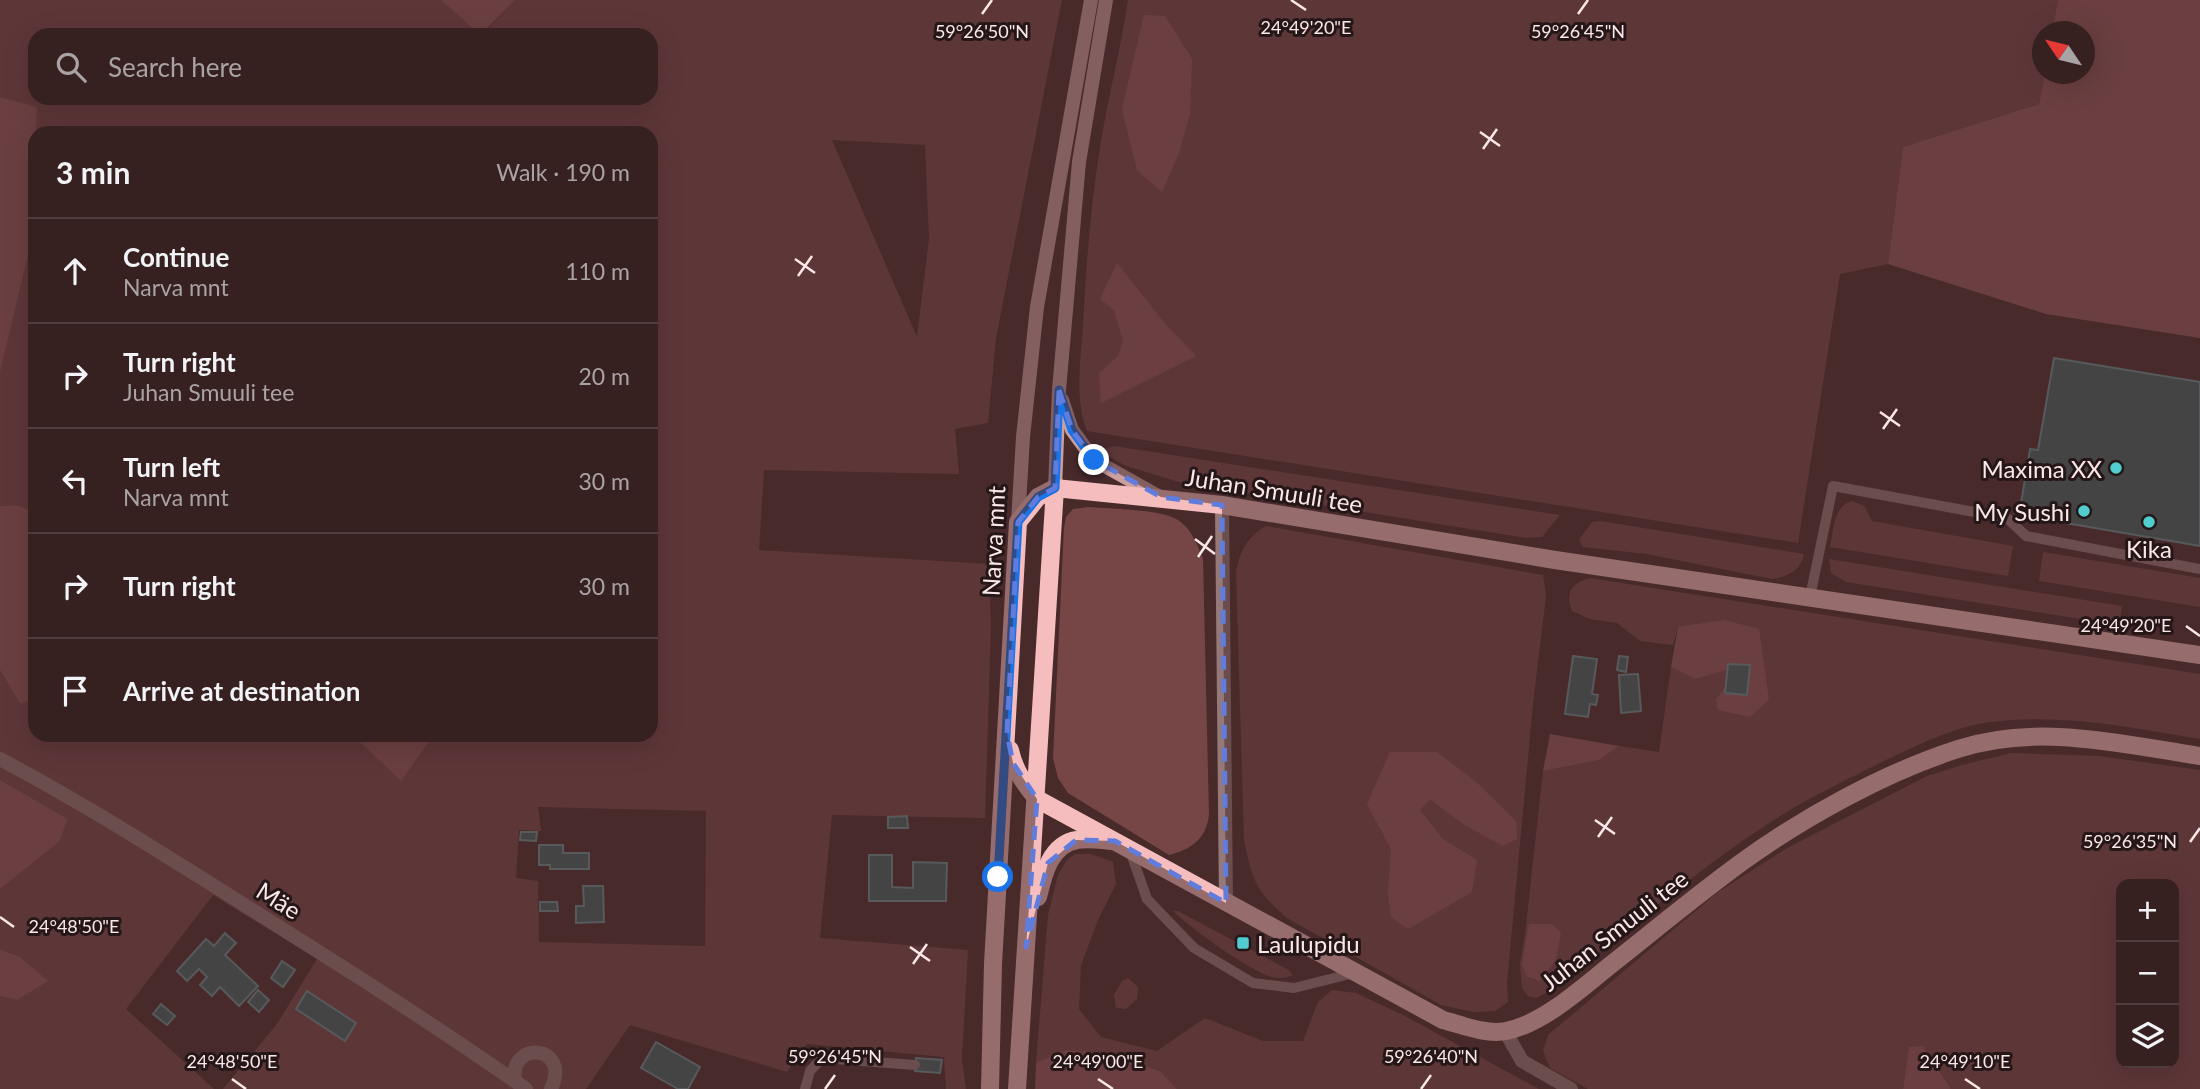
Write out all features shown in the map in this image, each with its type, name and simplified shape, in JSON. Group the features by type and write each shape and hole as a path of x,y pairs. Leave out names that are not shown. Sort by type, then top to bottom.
{"main road":[{"name":"Narva mnt","path":"990,1089 993,964 1023,437 1037,307 1091,0"},
{"path":"1017,1089 1037,799 1059,390 1079,162 1106,0"},
{"path":"1059,390 1072,430 1094,460 1161,497"},
{"path":"1018,522 1038,497 1055,488"},
{"name":"Juhan Smuuli tee","path":"1055,488 1222,505 1545,558 2200,655"},
{"path":"1007,733 1013,763 1021,780 1037,799"},
{"name":"Juhan Smuuli tee","path":"1037,799 1443,1020 1478,1030 1505,1031 1556,1009 1745,860 1819,813 1897,771 1961,748 2027,735 2096,740 2200,756"},
{"path":"1026,947 1043,878 1048,863 1058,851 1076,840 1122,845"}],"street":[{"path":"1222,505 1226,904"},
{"name":"Mäe","path":"0,759 68,795 136,837 308,945 521,1085"},
{"path":"1505,1031 1522,1061 1571,1089"},
{"path":"521,1085 514,1069 519,1059 538,1052 552,1059 556,1068 556,1080 551,1089"}],"lane":[{"path":"1810,597 1833,486 2007,518 2026,536 2200,569"},
{"path":"1122,845 1147,899 1194,948 1253,983 1294,988 1354,973"},
{"path":"805,1089 810,1071 822,1058 915,1065"}],"highlighted area":[{"path":"1059,390 1072,430 1094,460 1161,497 1222,505 1226,903 1115,841 1076,840 1048,863 1026,947 1037,799 1013,763 1007,733 1018,522 1038,497 1055,488"}],"shaded area":[{"path":"0,0 441,0 472,28 28,28 28,105 0,97"},
{"path":"441,0 515,0 487,28 472,28"},
{"path":"515,0 1062,0 996,338 988,423 955,429 959,474 764,470 759,550 989,564 991,625 985,818 832,815 820,938 968,950 962,1059 966,1089 946,1089 944,1057 807,1044 787,1072 630,1025 586,1089 223,1089 277,1024 317,959 213,895 126,1009 214,1089 0,1089 0,996 17,1000 20,957 0,949 0,889 59,842 68,819 0,780 0,670 20,704 28,701 28,742 359,742 401,781 429,742 658,742 658,126 35,126 36,107 29,105 658,105 658,28 488,28","holes":["832,140 925,145 929,239 917,337","538,807 706,811 705,946 539,942 538,881 516,878 519,830 541,831"]},
{"path":"1128,0 2058,0 2054,21 2032,21 2032,84 2043,84 2039,104 1903,147 1888,264 1840,274 1798,543 1087,431 1079,379 1089,233 1101,141"},
{"path":"2058,0 2200,0 2200,338 2046,314 1888,264 1903,147 2039,104 2043,84 2095,84 2095,21 2054,21"},
{"path":"1144,15 1165,16 1192,59 1190,114 1179,153 1162,192 1137,170 1122,109"},
{"path":"0,97 37,107 36,126 28,126 28,255 0,373"},
{"path":"28,255 28,509 17,505 0,506 0,373"},
{"path":"1117,263 1167,326 1196,356 1101,403 1099,373 1118,356 1123,341 1114,310 1100,299"},
{"path":"1114,446 1560,515 1542,537 1526,538 1179,482 1126,466 1104,454 1104,449"},
{"path":"1852,501 1864,506 1872,521 2013,546 2008,576 1830,547 1838,513"},
{"path":"17,505 28,509 28,701 20,704 0,670 0,506"},
{"path":"1089,507 1146,511 1176,519 1190,531 1203,559 1209,815 1205,831 1196,842 1185,850 1169,855 1068,793 1058,778 1053,758 1064,528 1066,517 1073,509"},
{"path":"1600,521 1804,554 1800,565 1793,572 1772,579 1647,554 1583,547 1579,540 1592,522"},
{"path":"1266,526 1543,575 1546,596 1533,704 1507,983 1508,1002 1495,1011 1474,1012 1441,1005 1287,918 1268,900 1257,884 1244,841 1236,572 1245,545"},
{"path":"2043,552 2200,578 2200,607 2039,581"},
{"path":"1829,559 2122,606 2119,625 1846,582 1831,573"},
{"path":"1590,578 2200,674 2200,739 2095,723 2042,719 1989,722 1945,734 1852,777 1782,815 1692,878 1550,991 1536,998 1528,996 1522,988 1520,964 1543,771 1599,760 1619,746 1659,752 1671,667 1695,679 1727,670 1726,686 1716,699 1769,699 1760,651 1678,627 1673,645 1640,641 1617,623 1590,619 1572,611 1569,599 1571,590 1578,583"},
{"path":"1724,620 1759,629 1769,699 1750,717 1718,710 1716,699 1726,686 1726,693 1747,695 1749,665 1728,664 1727,670 1695,679 1671,667 1678,627"},
{"path":"1550,734 1619,746 1599,760 1543,771"},
{"path":"359,742 429,742 401,781"},
{"path":"1390,752 1437,752 1475,781 1516,821 1517,839 1503,846 1463,824 1430,799 1420,810 1443,839 1477,860 1472,892 1408,929 1391,917 1388,892 1391,849 1367,804"},
{"path":"2011,753 2099,756 2200,770 2200,1089 1951,1089 1923,1046 1909,1048 1903,1089 1588,1089 1550,1068 1543,1051 1548,1035 1718,892 1787,848 1927,776"},
{"path":"0,780 68,819 59,842 0,889"},
{"path":"1075,854 1091,854 1113,862 1116,884 1098,920 1081,965 1079,1009 1101,1037 1157,1051 1205,1018 1263,1041 1303,1041 1318,1002 1332,990 1356,993 1405,1016 1539,1089 1177,1089 1161,1072 1036,1063 1048,915 1058,875 1067,860"},
{"path":"1173,911 1178,911 1289,970 1293,975 1275,978 1249,967 1206,938"},
{"path":"1529,924 1551,924 1561,932 1556,959 1540,981 1527,976 1522,965"},
{"path":"0,949 20,957 48,981 17,1000 0,996"},
{"path":"1128,978 1138,987 1137,999 1126,1009 1116,1008 1114,995 1122,981"},
{"path":"1923,1046 1951,1089 1903,1089 1909,1047"},
{"path":"1066,1050 1118,1055 1161,1072 1177,1089 1035,1089 1036,1063"}],"building":[{"path":"2054,358 2200,382 2200,546 2019,515 2030,449 2038,450"},
{"path":"1573,656 1597,659 1592,694 1598,695 1596,705 1590,704 1588,717 1565,714"},
{"path":"1619,656 1628,657 1626,672 1617,670"},
{"path":"1728,664 1750,665 1747,695 1725,693"},
{"path":"1638,674 1641,711 1621,713 1619,675"},
{"path":"907,816 908,828 888,828 888,817"},
{"path":"521,832 537,832 536,841 520,840"},
{"path":"539,845 563,845 563,853 589,853 589,869 550,869 550,865 539,865"},
{"path":"869,855 892,855 892,887 913,888 913,862 947,863 946,901 869,901"},
{"path":"583,886 603,886 604,922 576,923 576,906 584,906"},
{"path":"540,902 557,902 558,911 540,911"},
{"path":"225,933 236,943 225,955 258,986 239,1006 220,987 212,996 200,985 207,977 199,969 187,981 177,971 206,939 214,946"},
{"path":"282,961 295,970 283,987 271,978"},
{"path":"258,990 269,1000 259,1012 248,1002"},
{"path":"307,991 356,1023 345,1041 296,1009"},
{"path":"161,1004 175,1016 167,1025 153,1014"},
{"path":"656,1042 700,1067 688,1089 678,1089 641,1068"},
{"path":"916,1058 942,1060 940,1073 915,1071"}],"place":[{"name":"Maxima XX","path":"2116,468"},
{"name":"My Sushi","path":"2084,511"},
{"name":"Kika","path":"2149,522"},
{"name":"Laulupidu","path":"1243,943"}],"route":[{"path":"998,877 1018,522 1038,497 1055,488 1059,390 1072,430 1094,460"}]}
